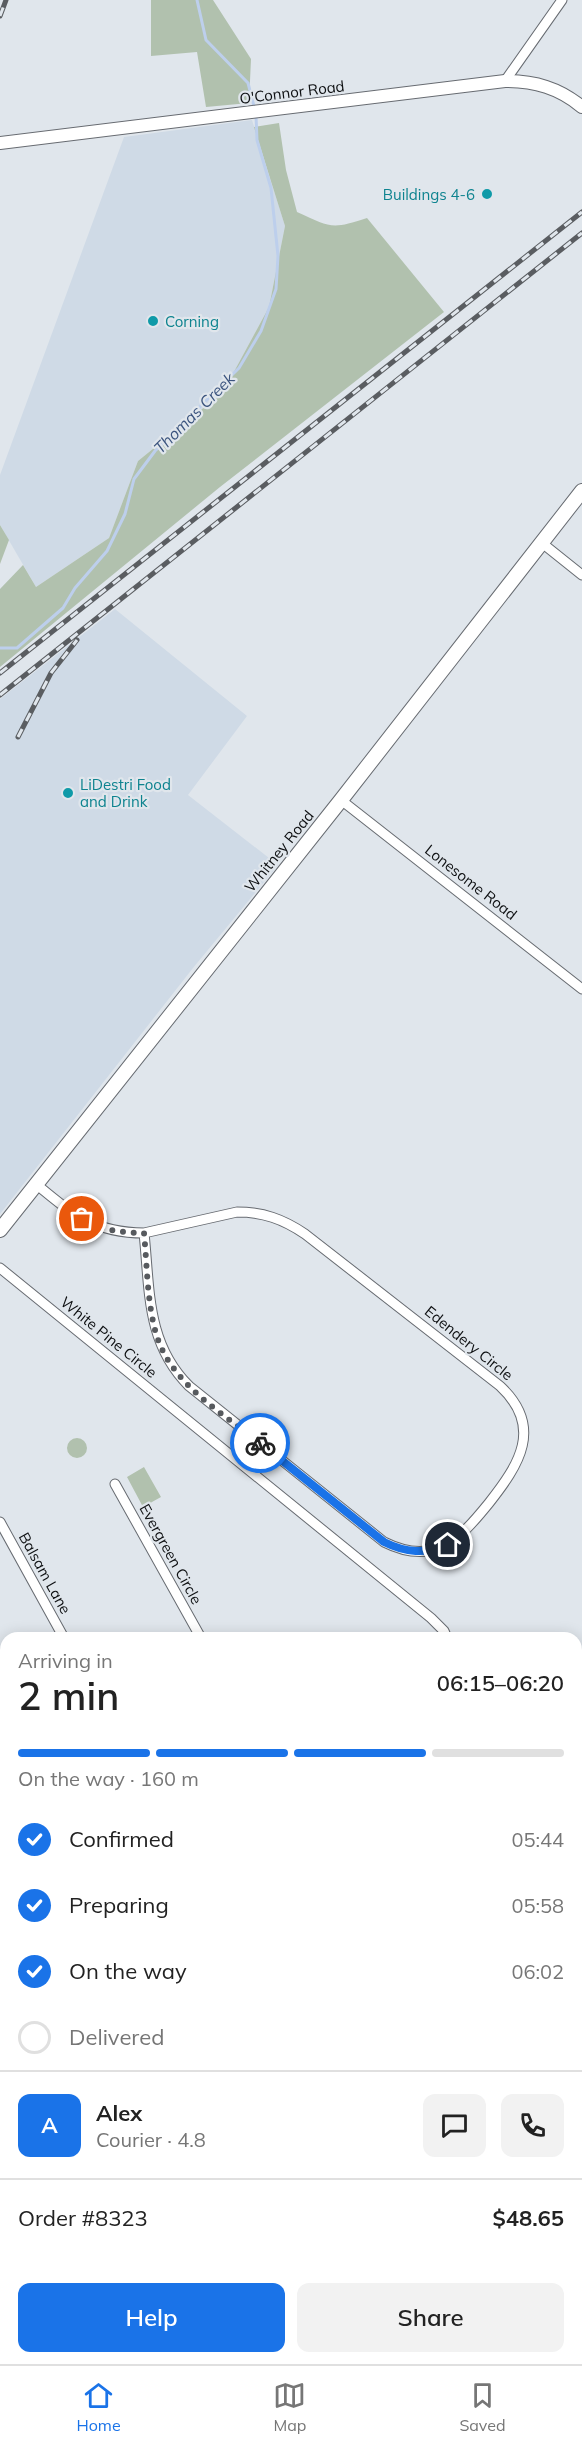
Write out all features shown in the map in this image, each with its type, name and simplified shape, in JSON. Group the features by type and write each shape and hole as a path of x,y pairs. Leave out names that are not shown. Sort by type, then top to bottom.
{"main road":[{"name":"Whitney Road","path":"0,1230 341,800 582,491"}],"street":[{"path":"505,81 559,4"},
{"name":"O'Connor Road","path":"0,142 505,81 537,83 560,92 582,107"},
{"path":"542,543 582,575"},
{"name":"Lonesome Road","path":"341,800 582,989"},
{"name":"Edendery Circle","path":"36,1184 92,1225 116,1232 144,1233 237,1212 261,1214 283,1221 305,1233 500,1386 518,1408 523,1431 522,1448 515,1468 467,1530 448,1545 428,1551 406,1551 384,1542 189,1386 167,1358 155,1332 144,1233"},
{"name":"White Pine Circle","path":"0,1268 431,1618 444,1632"},
{"name":"Evergreen Circle","path":"115,1484 198,1632"},
{"name":"Balsam Lane","path":"0,1522 61,1632"}],"shaded area":[{"path":"252,120 285,226 269,307 223,392 138,461 109,538 36,587 0,525 0,475 124,137"},
{"path":"115,609 247,716 188,795 278,865 193,968 0,1214 0,699"}],"green space":[{"path":"151,0 213,0 251,59 249,103 206,107 197,52 151,56"},
{"path":"279,123 286,170 297,212 331,225 346,224 367,218 444,312 220,487 0,667 0,589 23,565 36,587 109,538 138,461 223,392 269,307 285,226 254,127"},
{"path":"0,525 9,540 0,564"},
{"path":"77,1438 84,1441 87,1448 84,1455 77,1458 70,1455 67,1448 70,1441"},
{"path":"144,1467 161,1497 143,1507 127,1477"}],"waterway":[{"name":"Thomas Creek","path":"197,0 206,40 248,83 255,110"},
{"name":"Thomas Creek","path":"0,648 17,648 63,608 75,588 107,551 125,514 134,479 155,451 239,368 261,331 276,289 278,256 271,188 257,140 256,116"}],"railway":[{"path":"0,16 6,0"},
{"path":"0,673 582,212"},
{"path":"0,695 582,233"},
{"path":"18,737 51,673 77,640"}],"way so far":[{"path":"82,1219 92,1225 116,1232 144,1233 152,1316 155,1332 167,1358 189,1386 260,1443"}],"place":[{"name":"Buildings 4-6","path":"487,194"},
{"name":"Corning","path":"153,321"},
{"name":"LiDestri Food and Drink","path":"68,793"}],"route":[{"path":"260,1443 384,1542 406,1551 416,1552 448,1545"}]}
